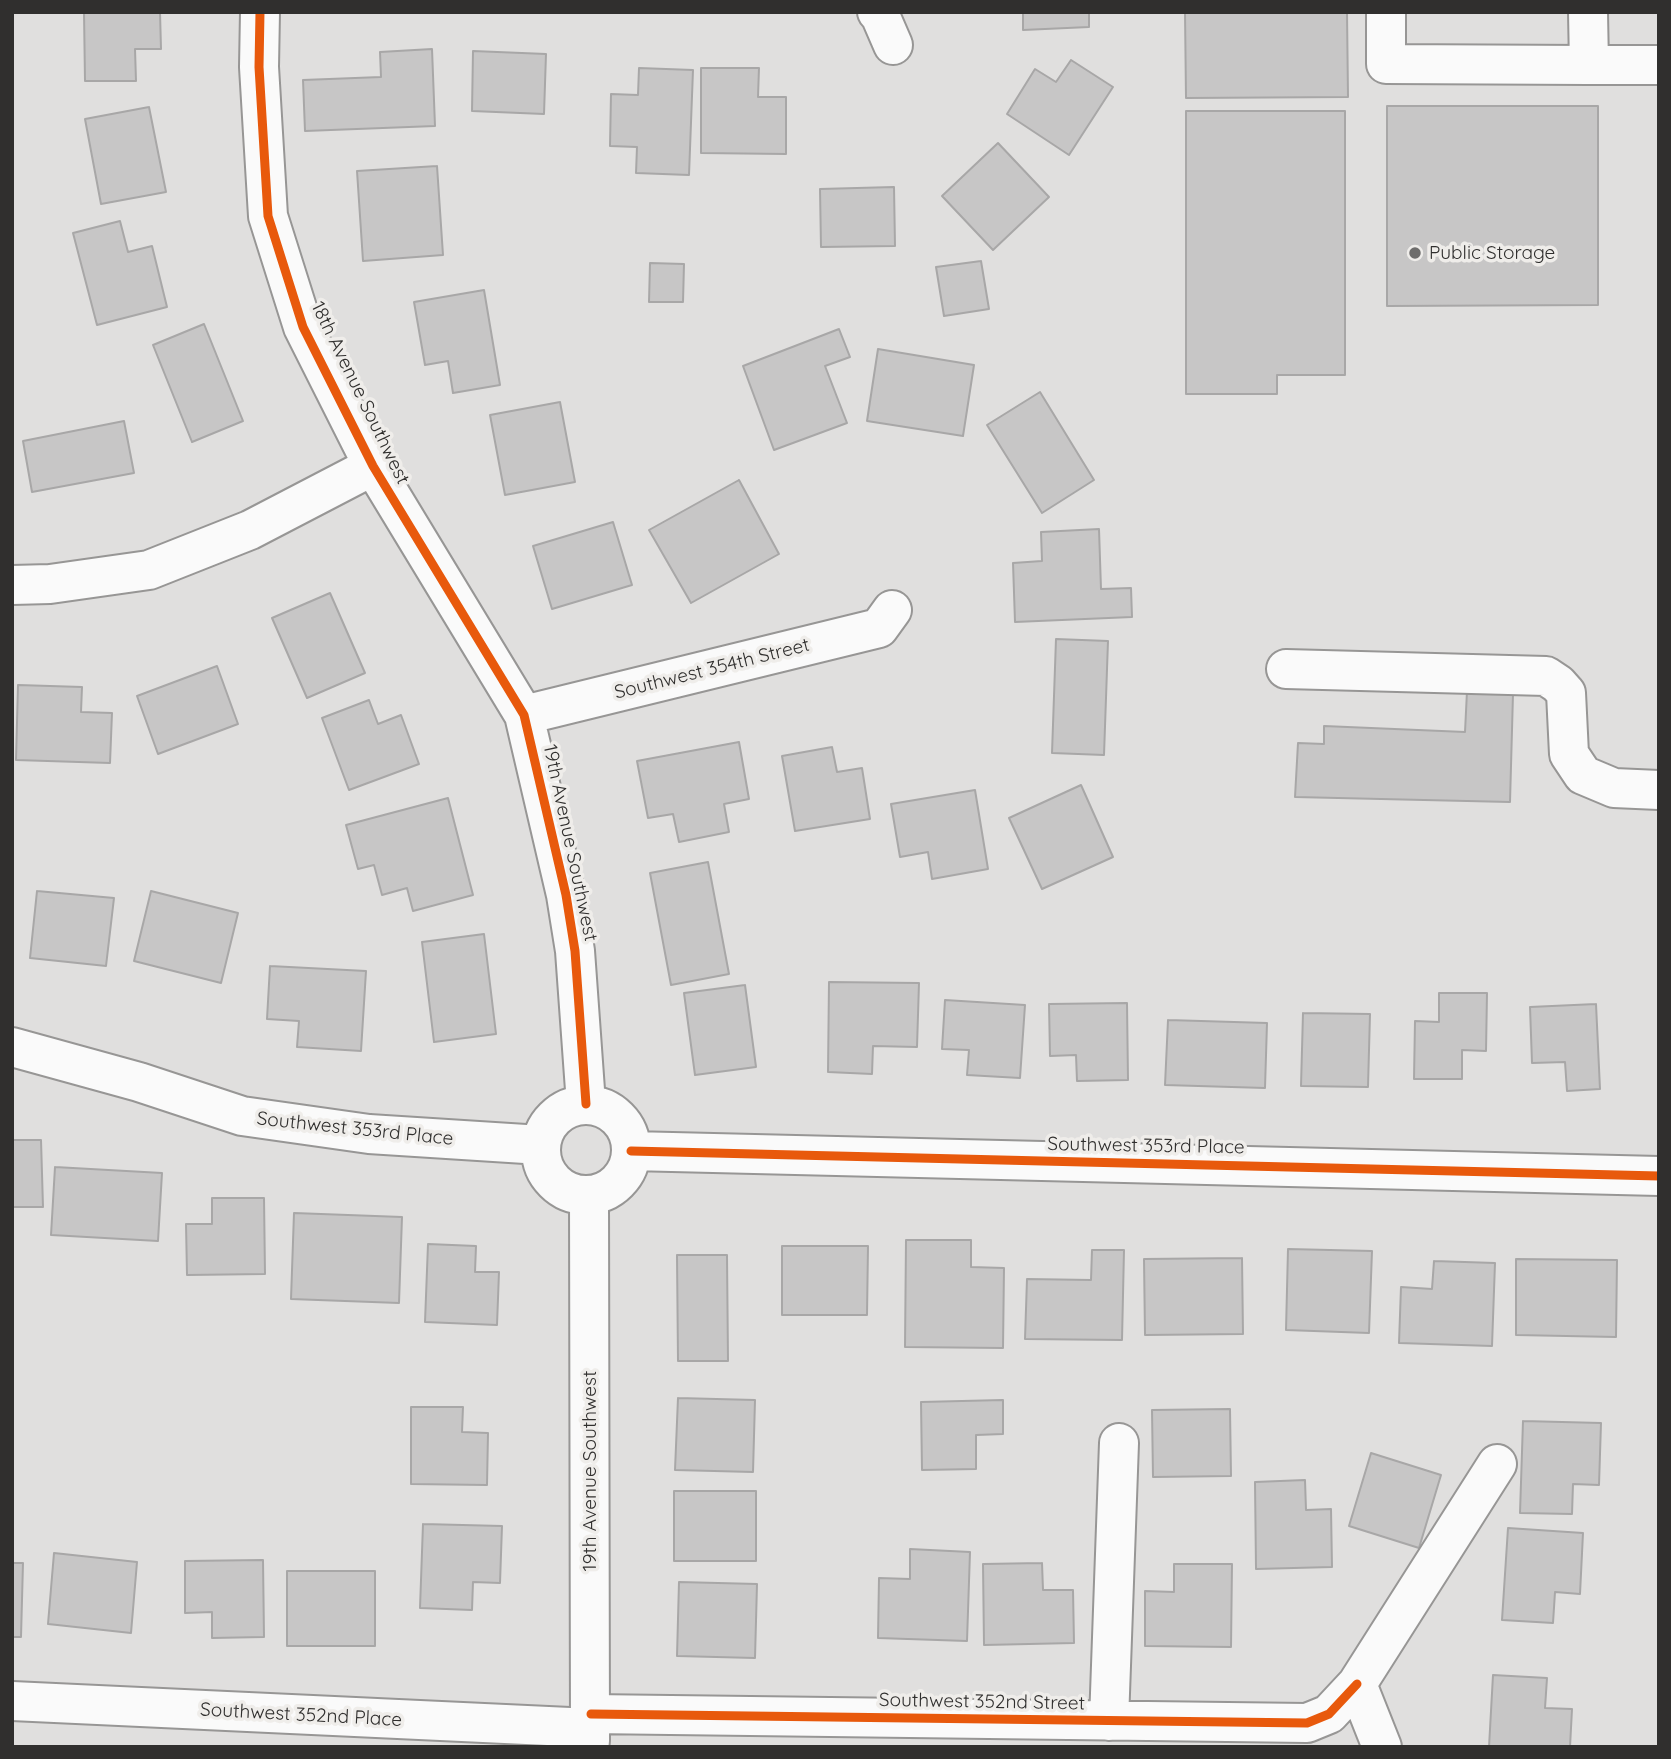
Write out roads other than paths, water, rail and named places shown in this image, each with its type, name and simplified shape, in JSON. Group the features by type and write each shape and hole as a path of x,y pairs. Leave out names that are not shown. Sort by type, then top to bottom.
{"street":[{"name":"18th Avenue Southwest","path":"260,12 259,67 268,216 303,327 373,466 524,715"},
{"path":"1385,12 1386,64 1659,65"},
{"path":"1588,12 1589,65"},
{"path":"12,585 50,584 149,570 250,530 373,466"},
{"name":"Southwest 354th Street","path":"524,715 879,628 891,610"},
{"path":"1286,669 1546,676 1566,693 1569,754 1583,775 1614,789 1659,790"},
{"name":"19th Avenue Southwest","path":"524,715 566,895 575,951 586,1104"},
{"name":"Southwest 353rd Place","path":"12,1047 139,1082 242,1116 369,1134 541,1146"},
{"path":"586,1104 610,1112 623,1124 630,1138 631,1151 628,1169 620,1182 607,1190 589,1195 570,1192 555,1181 546,1170 541,1146 545,1131 554,1118 570,1107 586,1104"},
{"name":"Southwest 353rd Place","path":"631,1151 1659,1176"},
{"name":"19th Avenue Southwest","path":"589,1195 591,1730"},
{"path":"1109,1721 1119,1443"},
{"name":"Southwest 352nd Street","path":"591,1730 1109,1721 1307,1723 1329,1714 1357,1684 1497,1464"},
{"path":"1357,1684 1382,1747"},
{"name":"Southwest 352nd Place","path":"12,1701 591,1730"}],"place":[{"name":"Public Storage","path":"1415,253"}]}
